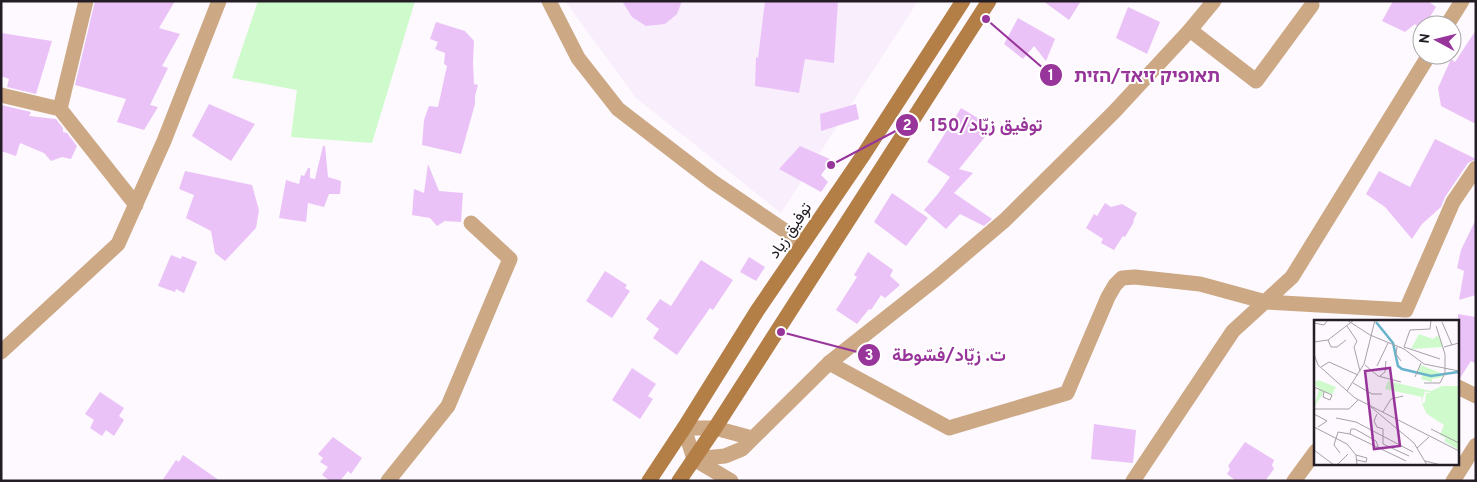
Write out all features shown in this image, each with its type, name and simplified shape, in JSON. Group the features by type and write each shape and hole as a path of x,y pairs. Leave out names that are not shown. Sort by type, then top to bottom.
{"main road":[{"name":"توفيق زياد","path":"649,481 757,311 868,147 962,1"},
{"path":"679,481 716,428 989,1"}],"street":[{"path":"60,109 86,1"},
{"path":"1,352 118,244 164,142 219,1"},
{"path":"549,1 578,58 618,109 713,182 803,244"},
{"path":"694,459 725,456 742,448 829,364 938,277 1005,220 1114,112 1190,30 1214,1"},
{"path":"1453,15 1462,1"},
{"path":"1190,30 1256,81 1312,5"},
{"path":"1133,481 1233,330 1292,277 1423,65"},
{"path":"1,95 60,109 136,205"},
{"path":"829,364 950,428 1066,393 1108,297 1122,278 1134,277 1200,284 1266,302 1406,310 1454,202 1476,168"},
{"path":"388,481 448,406 510,259 470,223"},
{"path":"1460,388 1476,396"},
{"path":"731,481 694,459 684,428 716,428 752,438"},
{"path":"1453,481 1476,445"},
{"path":"1294,481 1314,454"}],"shaded area":[{"path":"565,1 918,1 781,213 636,98"}],"green space":[{"path":"258,1 415,1 372,143 291,137 297,90 232,78"}],"building":[{"path":"95,1 175,1 159,28 180,34 162,66 168,68 150,105 158,107 144,130 117,122 126,99 75,85"},
{"path":"622,1 682,1 677,14 665,24 646,26 632,17"},
{"path":"765,1 838,1 834,63 805,59 799,93 755,86 756,57 758,58"},
{"path":"1043,1 1081,1 1069,20"},
{"path":"1393,1 1428,1 1436,7 1431,15 1412,15 1412,26 1405,32 1382,21"},
{"path":"1128,7 1160,22 1147,54 1116,38"},
{"path":"1018,18 1055,39 1046,61 1034,46 1023,59 1004,44"},
{"path":"436,22 465,31 474,41 474,84 478,85 475,104 461,154 422,145 424,120 429,106 438,107 447,66 444,64 445,53 435,49 438,42 430,39"},
{"path":"1476,30 1476,124 1441,106 1438,88 1448,65 1462,65 1462,51"},
{"path":"1,33 52,41 36,94 7,87 9,79 1,76"},
{"path":"209,104 255,124 231,161 192,136"},
{"path":"856,104 859,119 821,131 820,114"},
{"path":"1,105 31,112 29,116 56,119 63,128 63,132 67,133 77,146 71,159 62,157 51,161 44,153 20,143 16,156 1,151"},
{"path":"961,108 993,127 959,169 973,173 954,193 992,219 984,226 960,214 946,229 924,210 950,177 927,162"},
{"path":"1435,139 1476,159 1468,163 1445,197 1441,207 1422,224 1412,239 1385,207 1366,194 1379,171 1410,187"},
{"path":"323,146 325,146 328,177 341,181 340,194 329,194 324,207 308,203 306,222 279,218 286,180 299,184 301,175 304,176 308,168 310,168 310,178 315,179"},
{"path":"800,146 832,160 821,175 828,182 821,192 779,169"},
{"path":"428,164 439,191 463,193 461,222 445,221 437,226 430,218 412,215 414,189 424,193"},
{"path":"185,171 252,185 259,210 256,228 225,261 215,253 211,231 186,218 194,195 179,189"},
{"path":"892,193 928,218 906,246 874,222"},
{"path":"1105,203 1111,207 1122,204 1137,213 1125,237 1123,236 1114,250 1101,243 1103,239 1086,228 1094,214 1097,216"},
{"path":"1476,219 1476,295 1459,300 1464,271 1457,268 1461,250"},
{"path":"868,252 893,270 890,276 900,285 885,298 881,295 871,310 869,309 857,324 836,310 857,277 854,275"},
{"path":"171,255 181,259 182,256 197,262 184,293 176,289 175,292 158,286"},
{"path":"749,257 765,267 756,281 740,272"},
{"path":"701,260 733,280 713,310 710,308 677,355 653,338 659,329 646,319 660,299 671,306"},
{"path":"605,271 627,285 625,288 630,291 612,318 586,301"},
{"path":"1458,314 1476,317 1476,364 1471,361 1460,378 1460,320 1458,320"},
{"path":"632,368 656,384 648,396 653,399 640,419 612,400"},
{"path":"100,392 124,408 119,416 124,420 114,436 106,430 102,436 90,428 94,420 85,414"},
{"path":"1094,424 1136,430 1133,463 1091,459"},
{"path":"333,437 362,458 351,474 348,471 340,481 330,481 322,475 328,467 320,462 323,458 318,454"},
{"path":"1245,442 1274,460 1272,465 1274,469 1265,481 1236,481 1227,474 1230,469 1228,466"},
{"path":"183,455 220,481 162,481 176,460 179,462"}],"place":[{"name":"תאופיק זיאד/הזית","path":"986,19"},
{"name":"توفيق زيّاد/150","path":"831,165"},
{"name":"ت. زيّاد/فسّوطة","path":"781,332"}]}
